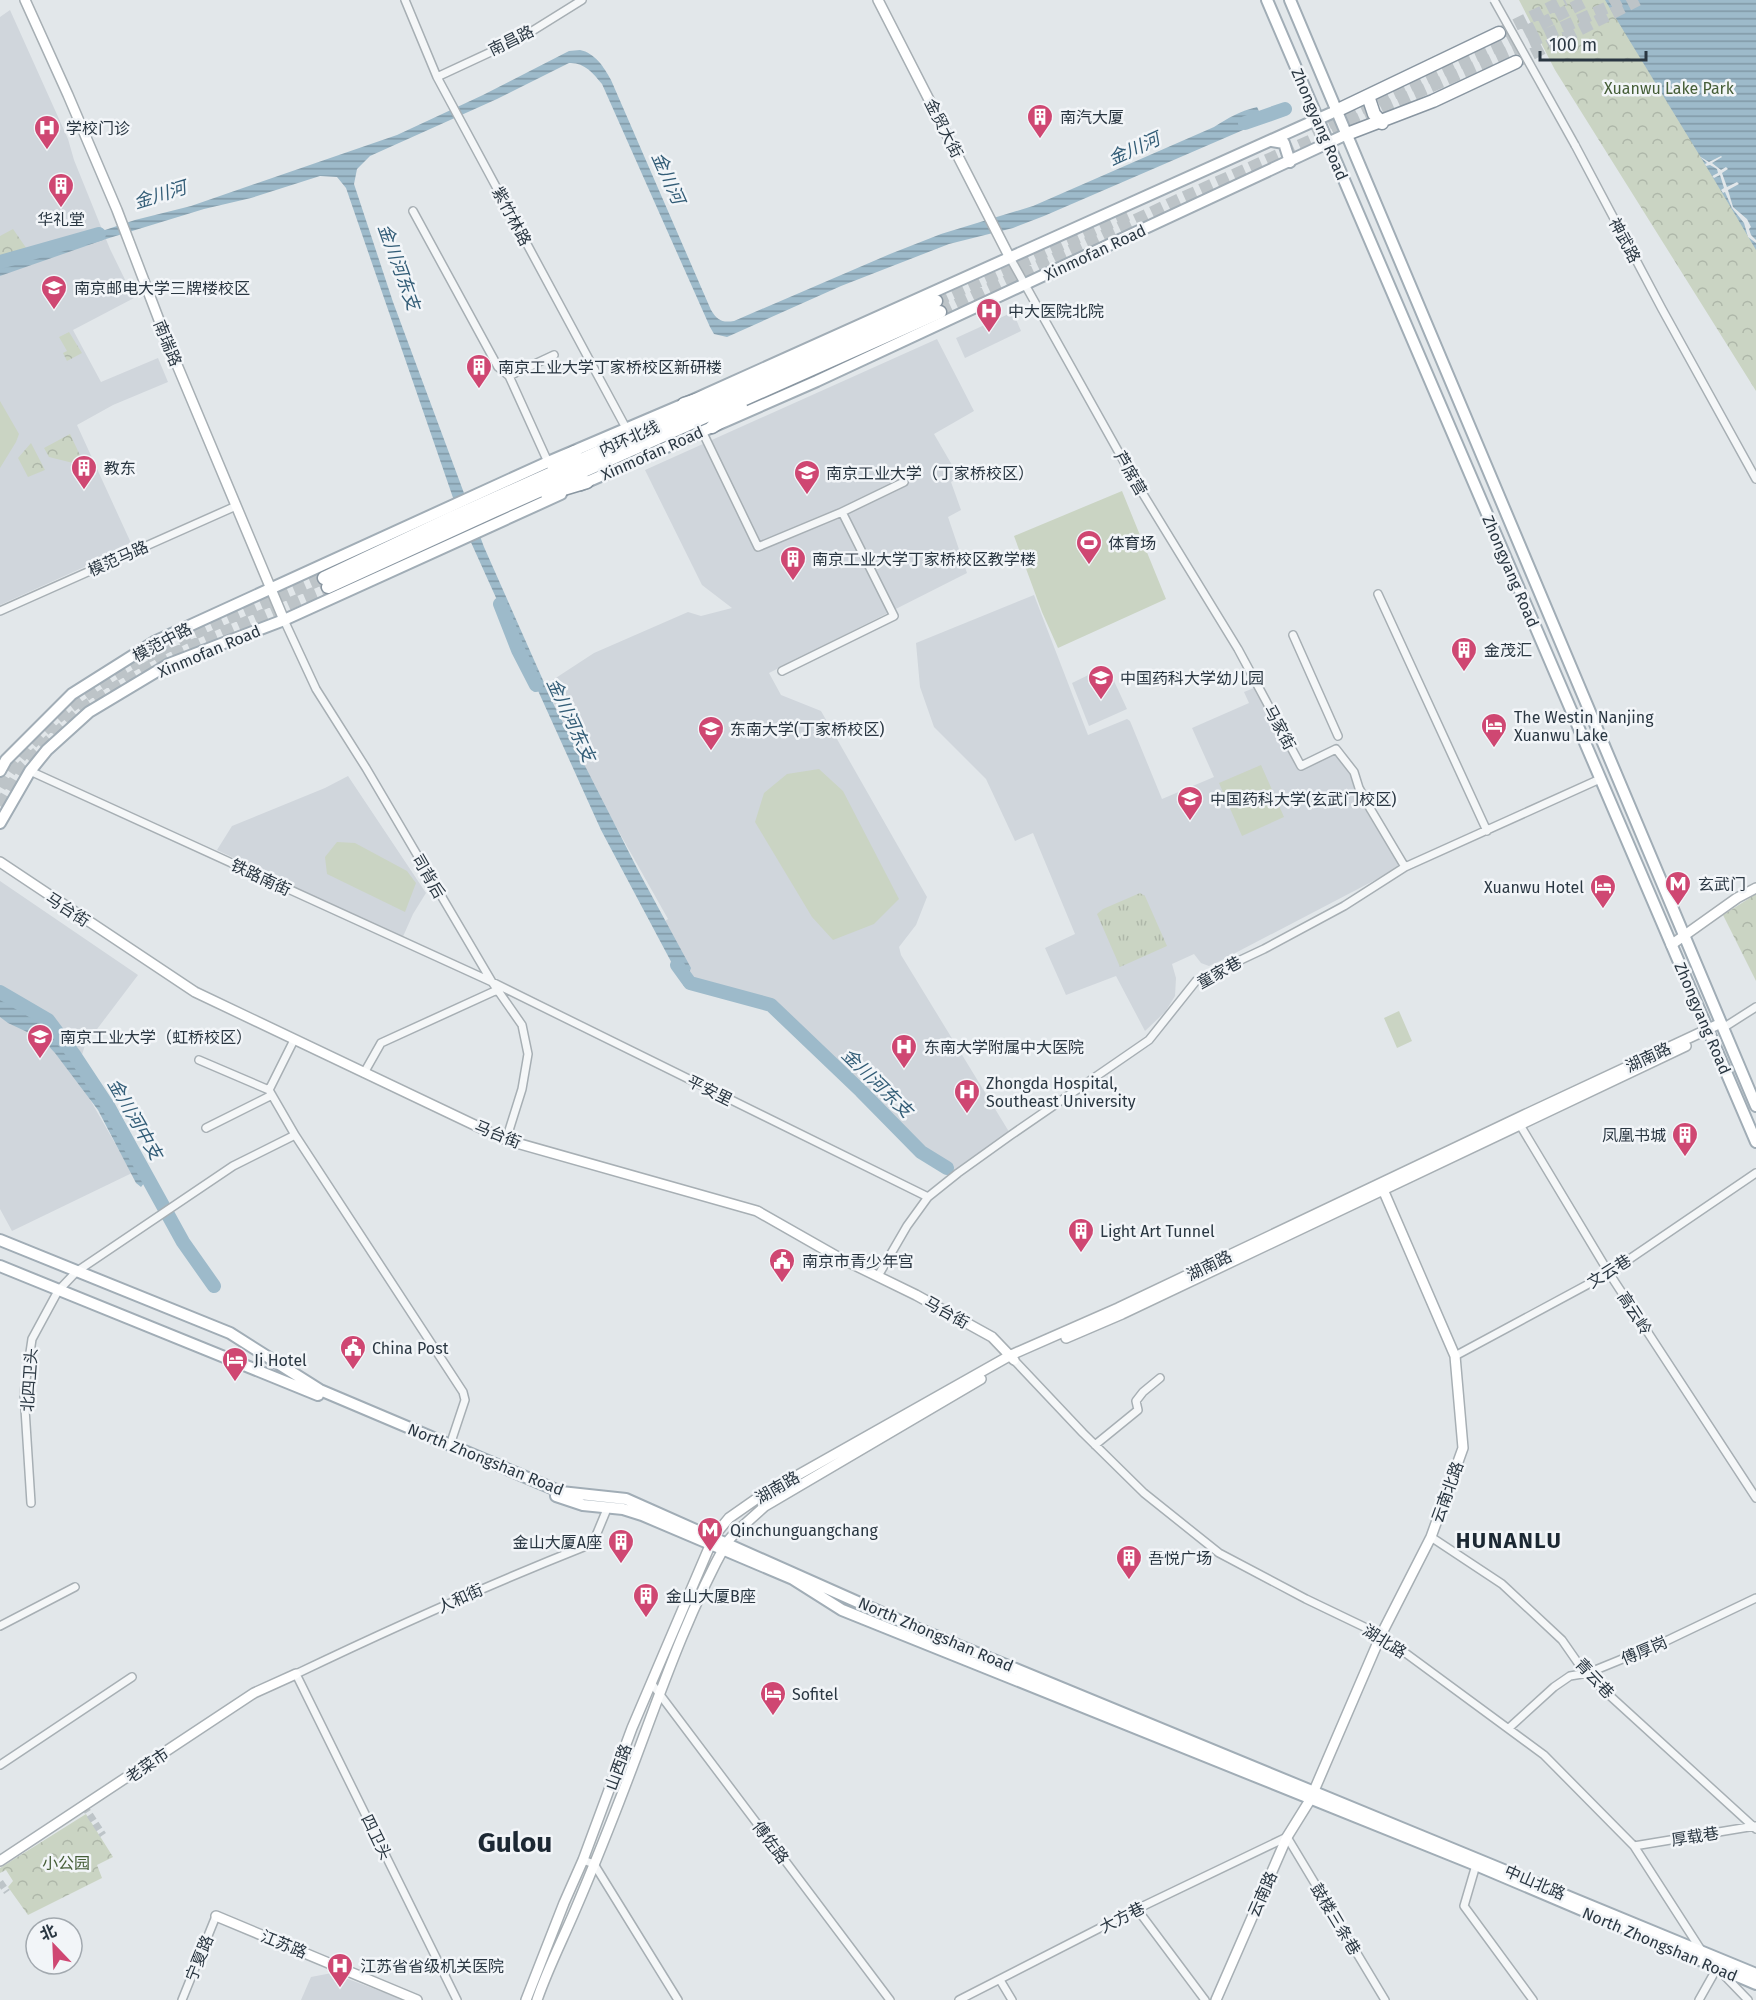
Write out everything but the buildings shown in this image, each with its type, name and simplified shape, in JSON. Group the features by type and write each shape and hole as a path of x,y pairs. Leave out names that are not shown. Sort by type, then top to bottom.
{"highway":[{"path":"1336,111 1499,33"},
{"path":"1347,135 1382,123 1516,62"},
{"path":"1368,96 1374,114 1382,123"},
{"name":"内环北线","path":"765,384 515,489 493,506 447,539 326,583 451,518 493,506 938,307"},
{"path":"684,404 765,384"},
{"path":"707,429 765,384"},
{"path":"515,489 575,452"},
{"path":"493,506 587,482"}],"main road":[{"name":"Zhongyang Road","path":"1267,0 1756,1142"},
{"name":"Zhongyang Road","path":"1290,0 1756,1106"},
{"name":"Xinmofan Road","path":"351,552 437,512 493,506 548,462 684,404 1336,111"},
{"name":"Xinmofan Road","path":"587,482 817,381 1347,135"},
{"path":"1272,141 1284,143 1290,162"},
{"name":"Xinmofan Road","path":"0,823 30,771 47,750 89,712 169,664 284,621 447,539"},
{"name":"模范中路","path":"0,771 6,760 72,694 156,641 351,552"},
{"name":"North Zhongshan Road","path":"0,1240 230,1334 320,1390 561,1492 626,1499 725,1546 916,1628 1430,1848 1476,1865 1756,1984"},
{"name":"North Zhongshan Road","path":"0,1266 319,1395 559,1497 583,1505 623,1509 712,1540"},
{"name":"中山北路","path":"1311,1796 1756,1974"}],"street":[{"name":"南瑞路","path":"24,0 117,210 167,341 284,621"},
{"name":"紫竹林路","path":"405,0 438,79 626,428"},
{"name":"南昌路","path":"438,79 521,38 582,0"},
{"name":"金贸大街","path":"878,0 1009,256"},
{"name":"神武路","path":"1494,0 1756,479"},
{"path":"413,211 498,367 509,376 548,462"},
{"name":"芦席营","path":"1009,256 1132,476 1243,658"},
{"path":"509,376 554,355"},
{"path":"707,429 758,547 842,512 904,482"},
{"name":"模范马路","path":"0,611 236,506"},
{"path":"782,671 894,616 842,512"},
{"path":"1378,594 1487,831"},
{"name":"司背后","path":"284,621 316,689 366,768 492,982 522,1025 528,1054 522,1089 506,1140"},
{"path":"1293,635 1338,736"},
{"name":"马家街","path":"1243,658 1301,766 1336,749 1354,772 1359,788 1405,867"},
{"name":"铁路南街","path":"30,771 492,982"},
{"name":"童家巷","path":"878,1276 907,1226 928,1197 1012,1134 1149,1040 1196,981 1264,949 1344,906 1405,867 1600,779"},
{"name":"马台街","path":"0,862 195,992 506,1140 757,1211 836,1256 916,1294 992,1337 1012,1358"},
{"path":"1671,945 1737,898 1756,888"},
{"name":"平安里","path":"492,982 928,1197"},
{"path":"364,1073 381,1043 497,990"},
{"path":"1722,1025 1756,1007"},
{"name":"湖南路","path":"1381,1186 1520,1125 1722,1025"},
{"name":"湖南路","path":"712,1540 729,1518 759,1497 1012,1358 1122,1314 1381,1186 1709,1032"},
{"path":"206,1128 270,1093 294,1040"},
{"path":"198,1060 270,1093 463,1392 465,1400 450,1445"},
{"name":"高云岭","path":"1520,1125 1609,1273 1756,1498"},
{"name":"北四卫头","path":"31,1503 24,1393 32,1339 58,1291 76,1272 233,1166 295,1135"},
{"name":"文云巷","path":"1455,1356 1609,1273 1756,1173"},
{"name":"云南北路","path":"1311,1796 1381,1635 1431,1537 1463,1448 1455,1356 1381,1186"},
{"name":"湖南路","path":"725,1546 735,1533 765,1506 1012,1358"},
{"name":"湖北路","path":"1012,1358 1144,1493 1219,1553 1381,1635 1544,1755 1634,1846 1701,1951 1748,2000"},
{"path":"1095,1445 1138,1410 1136,1401 1160,1378"},
{"name":"人和街","path":"296,1674 500,1580 586,1546 595,1538 607,1509"},
{"name":"青云巷","path":"1431,1537 1502,1584 1562,1640 1585,1673 1755,1827"},
{"name":"山西路","path":"526,2000 564,1903 584,1860 632,1728 712,1540"},
{"name":"山西路","path":"537,2000 550,1963 594,1864 659,1693 725,1546"},
{"path":"0,1626 75,1587"},
{"name":"傅厚岗","path":"1509,1728 1554,1687 1570,1676 1588,1673 1664,1642 1756,1598"},
{"name":"老菜市","path":"0,1861 254,1693 296,1674"},
{"name":"四卫头","path":"296,1674 457,2000"},
{"path":"0,1766 132,1677"},
{"name":"傅佐路","path":"652,1684 890,2000"},
{"name":"云南路","path":"1216,2000 1287,1837 1311,1796"},
{"name":"厚载巷","path":"1634,1846 1755,1827"},
{"name":"大方巷","path":"959,2000 1137,1908 1287,1837"},
{"name":"鼓楼三条巷","path":"1287,1837 1385,2000"},
{"path":"584,1860 594,1864 678,2000"},
{"path":"1476,1865 1464,1906 1533,2000"},
{"path":"1137,1908 1205,2000"},
{"name":"宁夏路","path":"182,2000 216,1916"},
{"name":"江苏路","path":"216,1916 417,2000"},
{"path":"1699,2000 1717,1968"},
{"path":"1000,1980 1012,2000"}],"shaded area":[{"name":"南京邮电大学三牌楼校区","path":"10,10 68,139 74,160 110,249 134,298 73,330 101,382 158,358 168,382 113,405 77,425 131,543 113,551 113,554 0,605 0,17"},
{"name":"中大医院北院","path":"1013,312 1021,331 965,358 956,338"},
{"path":"937,339 974,411 934,434 959,477 951,482 961,510 948,517 967,573 769,673 781,695 821,711 927,897 916,925 899,947 901,955 1011,1135 956,1174 921,1152 771,1005 690,983 680,971 657,926 668,919 597,793 545,685 594,653 688,612 701,616 732,608 702,585 645,470"},
{"name":"中国药科大学(玄武门校区)","path":"1034,595 1088,735 1127,719 1130,721 1162,799 1214,777 1192,728 1249,703 1244,692 1254,688 1286,749 1300,770 1334,754 1352,776 1354,787 1366,811 1400,867 1209,966 1201,963 1194,954 1172,964 1176,978 1175,996 1165,1012 1145,1031 1116,976 1066,995 1045,948 1075,934 1033,833 1015,841 986,779 934,727 920,687 916,643"},
{"name":"中国药科大学幼儿园","path":"1107,666 1127,709 1089,726 1072,683"},
{"path":"348,776 426,893 413,914 401,941 368,922 217,850 232,826 325,788"},
{"name":"南京工业大学（虹桥校区）","path":"0,881 138,975 85,1045 76,1075 132,1173 12,1231 0,1209"},
{"name":"江苏省省级机关医院","path":"332,1973 404,2000 301,2000 311,1977"}],"green space":[{"name":"Xuanwu Lake Park","path":"1519,0 1756,0 1756,391 1555,70"},
{"path":"13,229 29,252 0,261 0,236"},
{"path":"69,332 82,353 67,361 63,353 67,351 59,337"},
{"path":"0,401 19,434 0,468"},
{"path":"70,434 85,466 49,457 44,448"},
{"path":"31,443 45,470 28,477 18,458"},
{"name":"体育场","path":"1122,491 1166,599 1058,648 1014,536"},
{"path":"1261,765 1284,817 1242,836 1219,783"},
{"path":"819,769 843,791 899,899 874,924 833,940 812,917 755,822 764,793 787,774"},
{"path":"337,842 355,843 407,871 416,883 405,912 327,874 325,857"},
{"path":"1140,893 1145,896 1167,946 1120,967 1097,914 1103,909"},
{"path":"1756,894 1756,981 1723,915"},
{"path":"1399,1011 1412,1041 1397,1048 1384,1018"},
{"name":"小公园","path":"86,1814 113,1857 97,1865 102,1878 28,1915 8,1887 13,1881 6,1870 0,1873 0,1868"}],"water":[{"path":"1605,0 1756,0 1756,250 1700,156"},
{"path":"580,50 595,57 611,80 711,310 718,318 726,322 734,321 941,234 1033,206 1214,127 1245,111 1257,107 1264,121 1044,216 1013,228 949,244 841,286 727,337 714,334 710,327 602,84 584,66 569,63 497,99 370,156 357,169 354,184 393,302 484,547 554,705 640,874 691,968 684,986 601,830 460,518 346,188 337,177 320,176 251,198 204,209 106,239 0,276 0,265 135,220 191,206 397,135 569,51"},
{"path":"0,992 45,1027 78,1067 136,1161 145,1182 141,1187 136,1183 98,1110 55,1053 42,1039 0,1017"}],"pier":[{"path":"1699,156 1709,162 1722,157 1712,163 1721,170 1726,167 1728,169 1722,173 1727,187 1737,182 1739,184 1728,190 1733,207 1747,219 1751,227 1749,229 1751,235 1756,243 1748,237 1744,223 1732,208 1725,192 1721,190 1724,188 1720,175 1714,178 1712,176 1718,173 1717,169 1710,165 1706,166 1707,163"}],"waterway":[{"name":"金川河","path":"1245,123 1285,109"},
{"name":"金川河","path":"0,262 99,234"},
{"name":"金川河东支","path":"500,604 518,650 536,685"},
{"name":"金川河东支","path":"677,965 690,983 771,1005 921,1152 947,1168"},
{"name":"金川河中支","path":"0,992 48,1020 75,1056 108,1106 183,1242 214,1286"}],"tunnel":[{"path":"1499,33 1565,0"},
{"path":"1312,131 1498,46 1588,0"},
{"path":"940,312 1180,199 1620,0"},
{"path":"1516,62 1638,0"},
{"path":"936,301 1130,214"},
{"path":"0,787 28,748 62,714 101,684 189,636 324,578"},
{"path":"0,806 23,766 84,707 163,658 328,587"},
{"path":"84,1806 103,1835"},
{"path":"0,1882 7,1892"}],"place":[{"name":"南汽大厦","path":"1040,140"},
{"name":"学校门诊","path":"47,151"},
{"name":"华礼堂","path":"61,209"},
{"name":"南京邮电大学三牌楼校区","path":"54,311"},
{"name":"中大医院北院","path":"989,334"},
{"name":"南京工业大学丁家桥校区新研楼","path":"479,390"},
{"name":"教东","path":"84,491"},
{"name":"南京工业大学（丁家桥校区）","path":"807,496"},
{"name":"体育场","path":"1089,566"},
{"name":"南京工业大学丁家桥校区教学楼","path":"793,582"},
{"name":"金茂汇","path":"1464,673"},
{"name":"中国药科大学幼儿园","path":"1101,701"},
{"name":"The Westin Nanjing Xuanwu Lake","path":"1494,749"},
{"name":"东南大学(丁家桥校区)","path":"711,752"},
{"name":"中国药科大学(玄武门校区)","path":"1190,822"},
{"name":"玄武门","path":"1678,907"},
{"name":"Xuanwu Hotel","path":"1603,910"},
{"name":"南京工业大学（虹桥校区）","path":"40,1060"},
{"name":"东南大学附属中大医院","path":"904,1070"},
{"name":"Zhongda Hospital, Southeast University","path":"967,1115"},
{"name":"凤凰书城","path":"1685,1158"},
{"name":"Light Art Tunnel","path":"1081,1254"},
{"name":"南京市青少年宫","path":"782,1284"},
{"name":"China Post","path":"353,1371"},
{"name":"Ji Hotel","path":"235,1383"},
{"name":"Qinchunguangchang","path":"710,1553"},
{"name":"金山大厦A座","path":"621,1565"},
{"name":"吾悦广场","path":"1129,1581"},
{"name":"金山大厦B座","path":"646,1619"},
{"name":"Sofitel","path":"773,1717"},
{"name":"江苏省省级机关医院","path":"340,1989"}],"district":[{"name":"HUNANLU","path":"1509,1540"},
{"name":"Gulou","path":"515,1842"}]}
